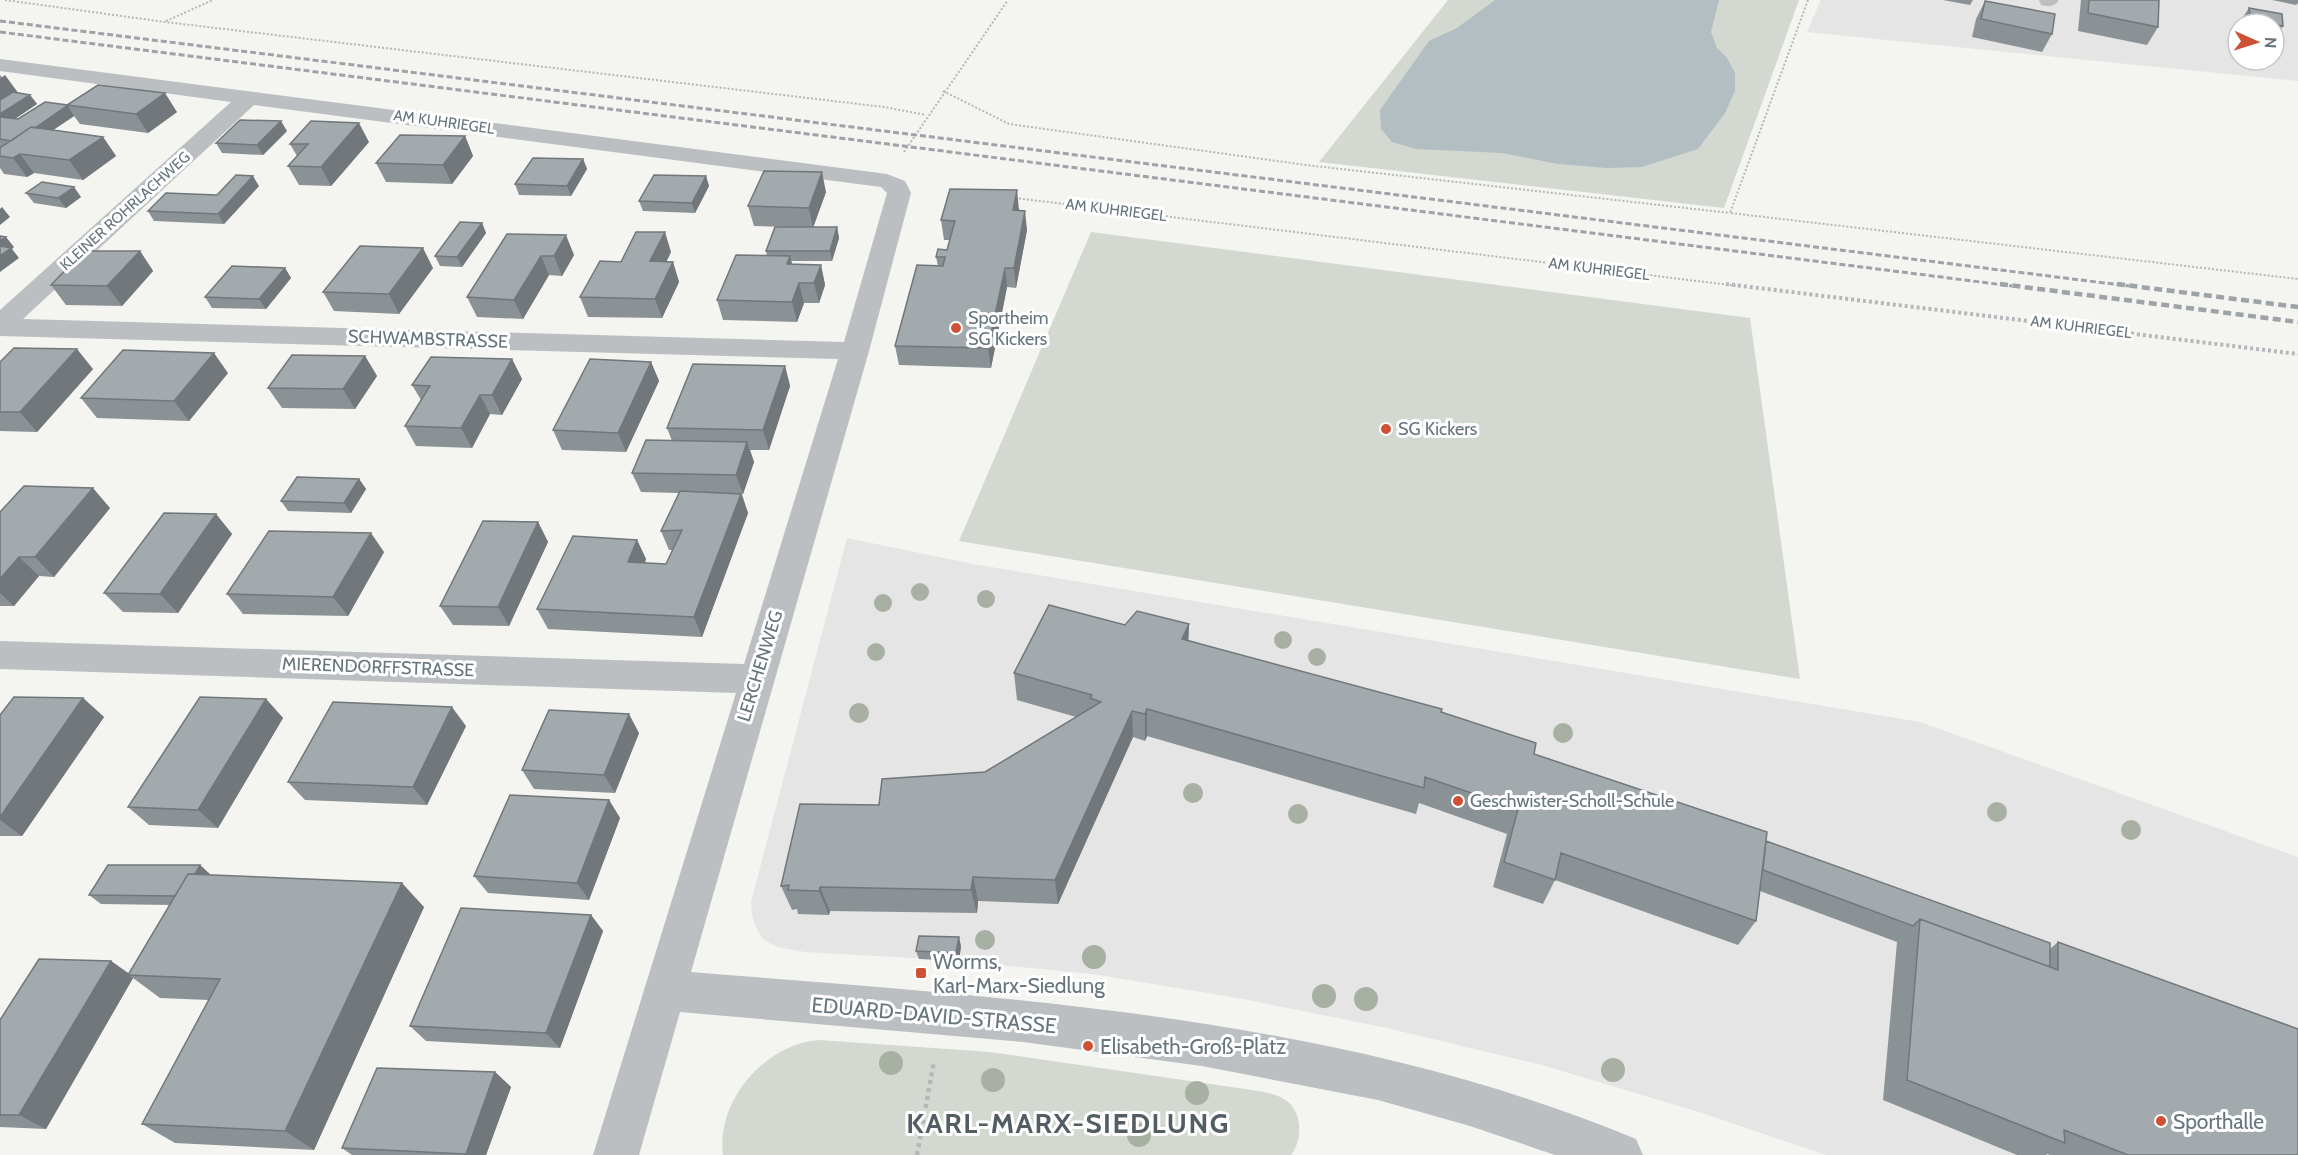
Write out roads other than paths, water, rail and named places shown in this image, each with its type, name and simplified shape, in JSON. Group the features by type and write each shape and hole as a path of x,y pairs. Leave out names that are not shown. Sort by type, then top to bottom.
{"street":[{"name":"AM KUHRIEGEL","path":"0,65 887,181"},
{"name":"KLEINER ROHRLACHWEG","path":"0,326 249,97"},
{"name":"LERCHENWEG","path":"616,1155 855,351 899,193 896,186 887,181"},
{"name":"SCHWAMBSTRASSE","path":"0,326 855,351"},
{"name":"MIERENDORFFSTRASSE","path":"0,655 756,679"},
{"name":"EDUARD-DAVID-STRASSE","path":"664,990 1107,1032 1247,1051 1378,1078 1488,1108 1620,1155"}],"railway":[{"path":"0,21 2129,286"},
{"path":"0,32 2012,286"},
{"path":"2000,284 2298,322"},
{"path":"2117,284 2298,307"}],"place":[{"name":"Sportheim SG Kickers","path":"956,328"},
{"name":"SG Kickers","path":"1386,429"},
{"name":"Geschwister-Scholl-Schule","path":"1458,801"},
{"name":"Worms, Karl-Marx-Siedlung","path":"921,973"},
{"name":"Elisabeth-Groß-Platz","path":"1088,1046"},
{"name":"Sporthalle","path":"2161,1121"}],"district":[{"name":"KARL-MARX-SIEDLUNG","path":"1068,1123"}]}
